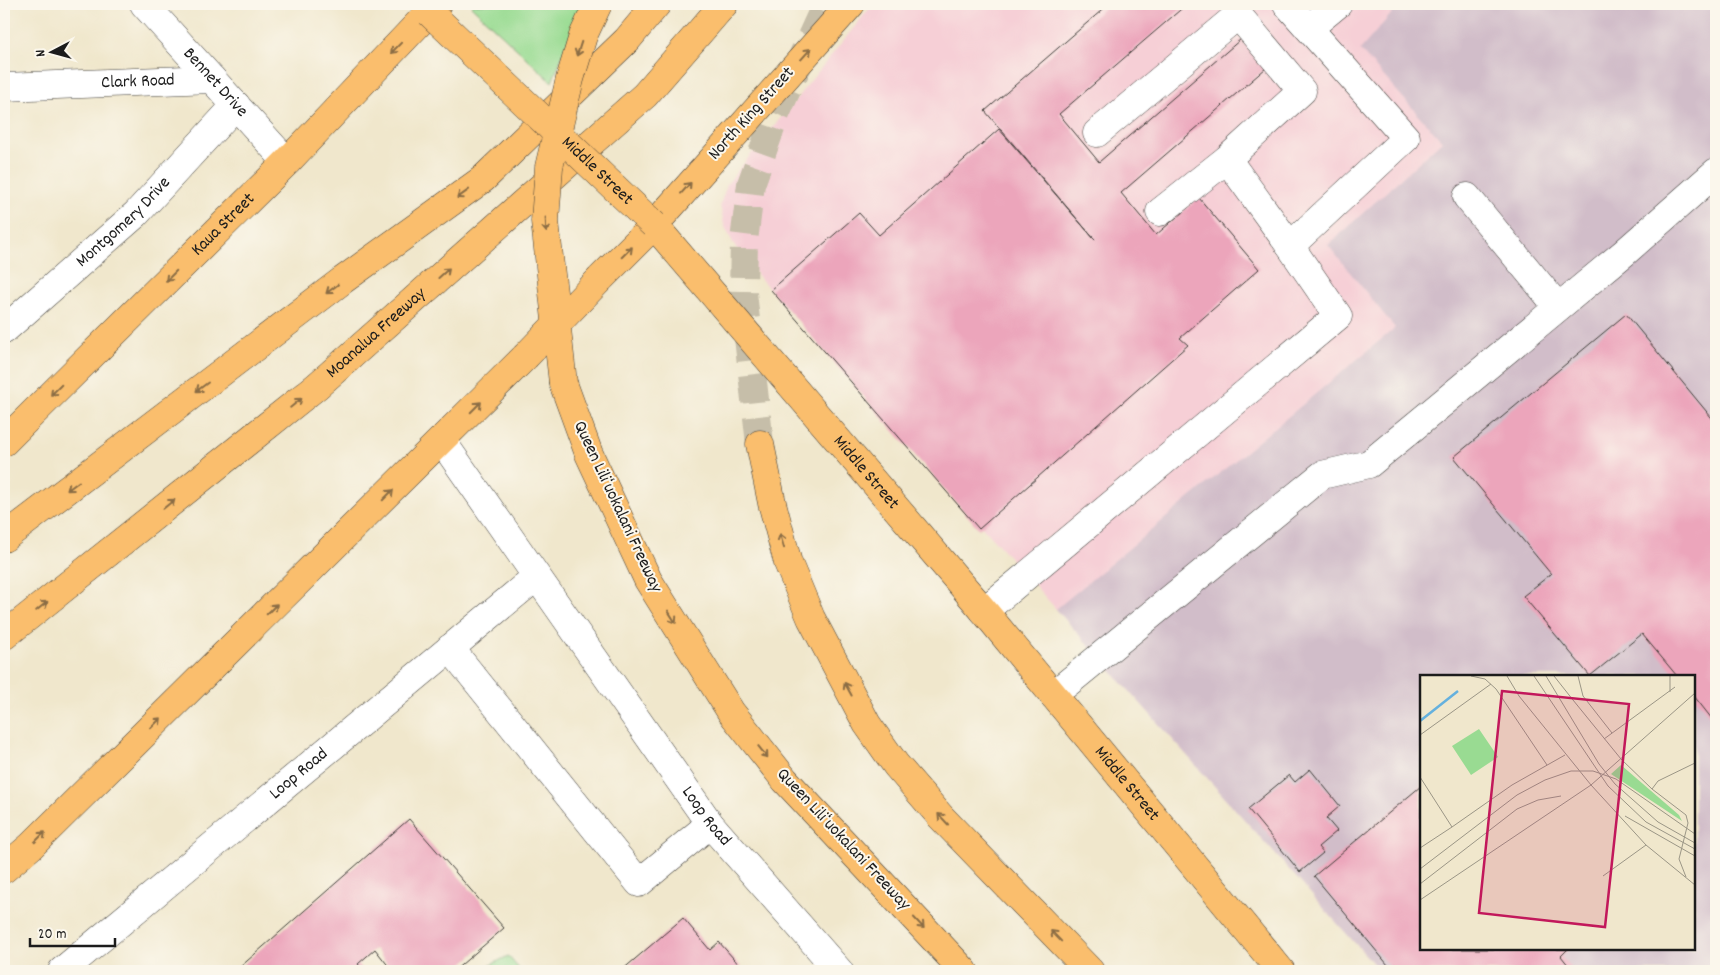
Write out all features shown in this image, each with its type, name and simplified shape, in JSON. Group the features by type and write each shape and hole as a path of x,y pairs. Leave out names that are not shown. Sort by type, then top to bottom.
{"main road":[{"name":"Queen Liliʻuokalani Freeway","path":"598,4 583,36 570,79 549,167 545,221 562,383 589,454 648,580 731,712 785,780 964,971"},
{"path":"4,538 343,280 483,179 627,40 657,4"},
{"name":"Moanalua Freeway","path":"4,636 317,386 645,95 724,4"},
{"name":"North King Street","path":"4,869 32,846 442,442 654,225 850,4"},
{"name":"Middle Street","path":"429,7 654,225 1054,694 1281,971"},
{"name":"Kaua Street","path":"9,436 286,162 429,7"},
{"path":"760,444 772,503 788,563 811,618 868,724 896,765 941,817 1090,971"}],"street":[{"name":"Bennet Drive","path":"144,4 286,162"},
{"path":"1287,4 1406,138 1290,246"},
{"path":"1309,28 1338,4"},
{"path":"1097,133 1238,15 1302,90 1227,159 1160,212"},
{"name":"Clark Road","path":"4,87 212,79"},
{"name":"Montgomery Drive","path":"4,330 136,214 236,105"},
{"path":"984,611 1338,316 1227,159"},
{"path":"1054,694 1322,475 1369,464 1624,253 1716,172"},
{"path":"1467,197 1558,307"},
{"name":"Loop Road","path":"442,442 710,824 839,971"},
{"name":"Loop Road","path":"62,971 536,578"},
{"path":"450,648 639,883 710,824"}],"shaded area":[{"path":"873,4 1716,4 1716,971 1380,971 758,276 734,245 724,225 720,205 727,184"},
{"path":"1400,4 1716,4 1716,971 1380,971 1056,609 1395,328 1328,245 1442,141 1360,50"}],"green space":[{"path":"473,4 583,4 552,82 471,6"},
{"path":"508,956 521,971 479,971"}],"building":[{"path":"1109,4 1187,4 1059,114 1099,162 1241,39 1266,68 1121,193 1156,235 1199,198 1259,269 1180,338 1188,345 979,529 771,290 859,213 879,235 999,129 1095,240 985,111"},
{"path":"1626,314 1716,423 1716,724 1695,697 1695,675 1676,675 1642,634 1589,675 1523,596 1551,574 1454,457"},
{"path":"1310,769 1340,806 1326,818 1337,831 1318,847 1323,853 1300,872 1248,809 1289,775 1295,782"},
{"path":"1420,787 1420,950 1567,950 1561,956 1573,971 1393,971 1314,876"},
{"path":"409,819 504,928 454,971 385,971 390,968 375,949 358,964 364,971 241,971 239,968"},
{"path":"683,918 710,950 719,942 741,967 736,971 621,971"}],"tunnel":[{"path":"760,444 743,293 744,241 751,184 776,114 826,4"}]}
